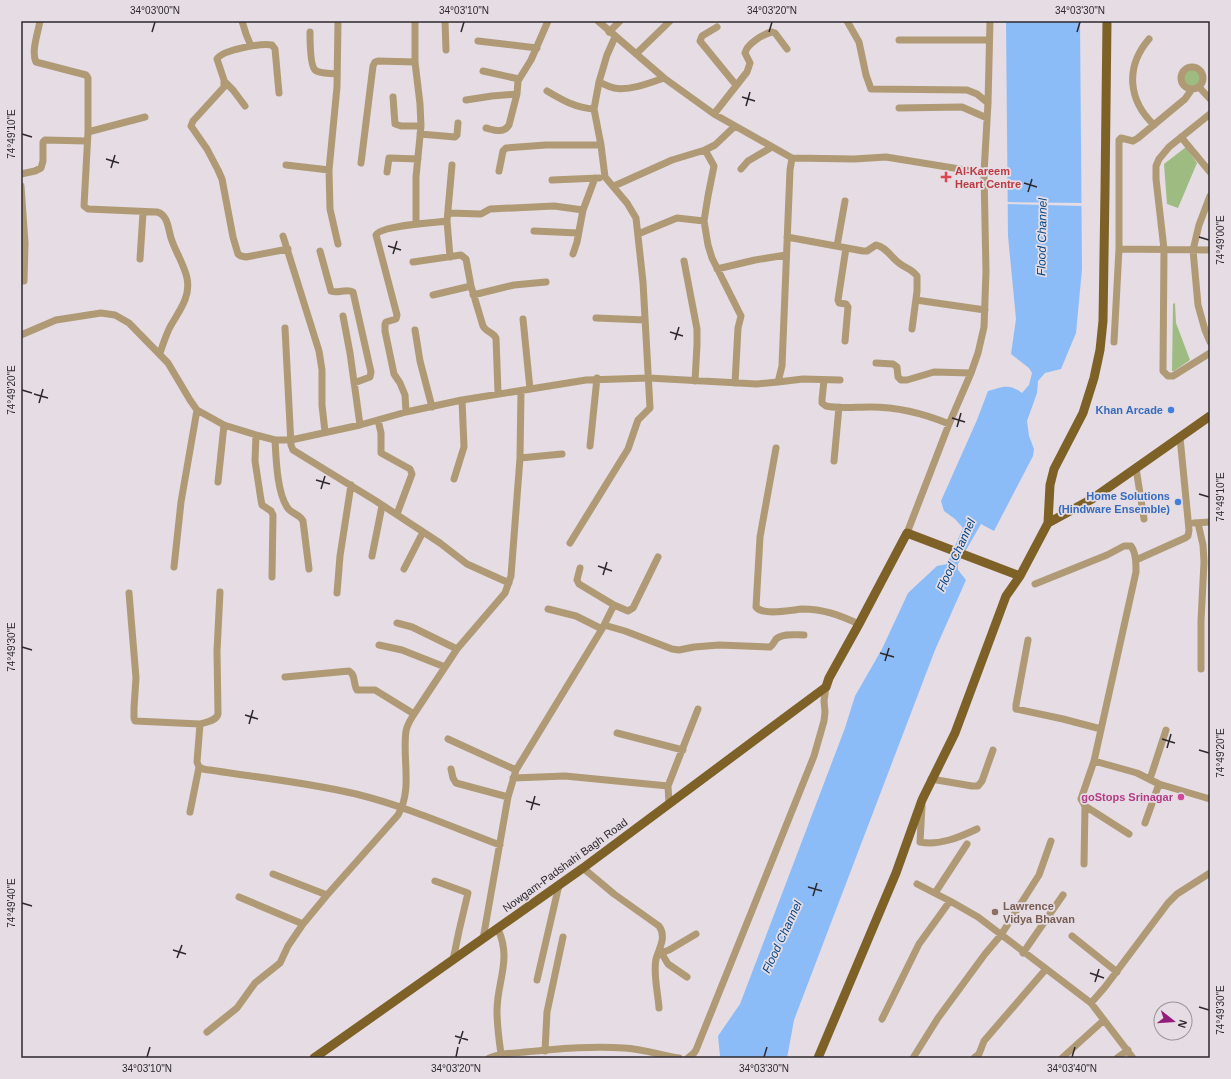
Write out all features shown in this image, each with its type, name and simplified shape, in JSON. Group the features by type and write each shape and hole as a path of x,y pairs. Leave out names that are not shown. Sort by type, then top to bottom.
{"main road":[{"path":"818,1058 896,873 922,800 955,733 1006,596 1020,576 1048,523 1050,485 1054,469 1082,413 1094,378 1100,350 1103,321 1106,190 1107,21"},
{"path":"1048,523 1092,499 1210,416"},
{"path":"826,687 829,678 859,624 911,535 1020,576"},
{"name":"Nowgam-Padshahi Bagh Road","path":"314,1058 559,885 826,687"}],"street":[{"path":"40,21 34,52 36,62 86,75 89,81 85,208 88,210 157,212 162,214 166,218 172,239 185,270 188,285 184,304 171,326 160,353"},
{"path":"242,21 251,46"},
{"path":"338,21 337,87 329,170 330,209 338,244"},
{"path":"415,21 415,62 421,126 416,177 416,224"},
{"path":"445,21 446,50"},
{"path":"486,128 500,131 510,125 519,79 537,48 548,21"},
{"path":"598,21 664,78 714,114 792,158 854,159 886,157 984,173"},
{"path":"570,543 628,449 638,420 649,410 650,405 638,234 634,214 614,186 605,177 594,109 599,82 612,34 620,21"},
{"path":"636,54 670,21"},
{"path":"847,21 859,42 866,75 871,88 967,90 977,94 988,102"},
{"path":"911,535 918,501 971,373 981,342 985,310 986,272 984,173 988,102 988,40 990,21"},
{"path":"717,27 702,36 700,40 736,85"},
{"path":"310,32 312,63 314,68 319,72 337,74"},
{"path":"714,114 749,67 750,63 745,53 746,50 770,32 774,32 787,49"},
{"path":"1149,39 1140,51 1134,65 1133,86 1139,106 1154,125"},
{"path":"899,40 988,40"},
{"path":"478,41 537,48"},
{"path":"245,106 225,82 217,63 218,56 223,53 251,46 270,44 274,47 279,93"},
{"path":"361,163 373,66 378,61 415,62"},
{"path":"1114,342 1119,249 1119,140 1121,138 1131,141 1136,140 1186,99 1195,88 1207,80 1202,72 1196,67 1192,66 1185,69 1182,72 1181,80 1184,86 1195,88 1210,99"},
{"path":"483,72 519,79"},
{"path":"599,82 613,88 623,88 646,85 664,78"},
{"path":"225,82 222,89 193,121 191,126 207,149 222,179 238,254 246,257 288,249"},
{"path":"547,91 584,109 594,109"},
{"path":"466,100 517,94"},
{"path":"393,97 395,124 401,126 421,126"},
{"path":"898,108 962,107 987,118"},
{"path":"1210,114 1159,159 1156,166 1156,180 1164,249 1163,371 1168,376 1173,376 1210,353"},
{"path":"88,132 145,116"},
{"path":"420,134 455,137 457,135 458,123"},
{"path":"614,186 675,158 705,150 715,145 735,126"},
{"path":"1181,138 1210,172"},
{"path":"21,174 41,168 43,161 43,142 45,140 87,141"},
{"path":"499,170 503,151 506,148 546,145 601,145"},
{"path":"741,169 748,161 772,147"},
{"path":"705,150 714,166 704,221 708,245 717,269 741,316 738,328 735,383"},
{"path":"387,172 389,158 418,159"},
{"path":"778,382 782,366 790,170 792,158"},
{"path":"286,165 329,170"},
{"path":"450,257 447,222 449,213 452,165"},
{"path":"552,180 605,177"},
{"path":"573,254 583,210 595,178"},
{"path":"21,186 25,243 24,281"},
{"path":"1210,196 1199,225 1193,250 1198,305 1210,342"},
{"path":"837,246 845,201"},
{"path":"449,213 481,214 490,209 554,206 583,210"},
{"path":"140,260 143,212"},
{"path":"638,234 677,218 704,221"},
{"path":"406,412 405,395 400,382 394,374 385,331 386,322 396,319 396,315 376,235 378,232 416,224 447,222"},
{"path":"534,231 578,233"},
{"path":"283,236 319,351 322,370 322,405 325,432"},
{"path":"787,237 863,252 876,246 884,248 897,261 911,269 917,276 916,300 912,329"},
{"path":"845,341 848,307 846,304 839,303 838,300 846,248"},
{"path":"1119,249 1210,250"},
{"path":"320,251 331,292 350,290 353,292 371,372 370,377 354,383"},
{"path":"413,262 461,255 466,258 470,286 483,326 486,330 494,334 496,338 498,393"},
{"path":"717,269 755,260 786,255"},
{"path":"684,261 697,328 695,381"},
{"path":"473,295 514,285 546,282"},
{"path":"433,295 470,286"},
{"path":"916,300 985,310"},
{"path":"21,335 56,320 102,313 109,313 123,318 168,362 197,410 224,425 275,440 291,440 360,425 406,412 498,393 521,391 597,378 649,378 767,384 803,379 840,380"},
{"path":"343,316 348,339 360,425"},
{"path":"596,318 645,320"},
{"path":"524,319 530,389"},
{"path":"286,328 291,445 294,450 397,514 440,543 467,564 509,583"},
{"path":"416,330 420,362 432,407"},
{"path":"876,363 893,364 897,368 898,377 905,380 934,372 971,373"},
{"path":"590,446 597,378"},
{"path":"824,380 822,403 828,407 872,407 904,410 922,413 949,424"},
{"path":"207,1032 237,1008 255,983 280,963 288,946 303,924 383,833 402,808 406,792 406,732 414,714 458,649 505,593 509,583 512,566 520,458 521,391"},
{"path":"454,479 464,447 462,400"},
{"path":"834,461 839,407"},
{"path":"174,567 181,502 197,410"},
{"path":"378,420 381,433 381,453 410,469 412,474 397,514"},
{"path":"218,482 224,425"},
{"path":"256,435 255,462 261,503 273,512 272,577"},
{"path":"1136,560 1185,538 1188,533 1180,437"},
{"path":"275,440 279,481 283,499 288,508 302,519 309,569"},
{"path":"776,448 760,537 756,607 758,610 763,611 786,611 801,609 827,611 859,624"},
{"path":"520,458 562,454"},
{"path":"1136,468 1144,519"},
{"path":"337,593 340,556 351,485"},
{"path":"372,556 382,506"},
{"path":"1188,524 1210,522"},
{"path":"1198,523 1203,545 1204,562 1201,620 1201,669"},
{"path":"404,569 423,532"},
{"path":"1035,584 1107,555 1124,546 1132,547 1136,560 1136,572 1094,761 1081,799 1085,806 1129,834"},
{"path":"580,568 577,582 614,605 628,611 632,608 658,557"},
{"path":"129,592 136,678 134,708 135,721 200,724 214,719 218,714 217,651 220,592"},
{"path":"483,939 508,797 516,770 603,627 614,605"},
{"path":"548,609 576,616 603,627 625,631 665,647 679,650 719,645 767,647 772,645 777,639 786,635 804,635"},
{"path":"397,624 412,628 458,649"},
{"path":"1028,640 1016,709 1101,729"},
{"path":"378,645 402,650 445,667"},
{"path":"285,677 349,670 353,674 355,688 357,690 375,690 414,714"},
{"path":"688,1058 696,1050 814,756 824,722 826,687"},
{"path":"669,803 668,786 698,709"},
{"path":"190,812 199,767 197,762 200,724"},
{"path":"1150,779 1166,730"},
{"path":"617,733 682,750"},
{"path":"448,739 516,770"},
{"path":"932,779 978,786 982,781 993,750"},
{"path":"1094,761 1137,773 1159,784 1210,799"},
{"path":"199,767 203,769 342,791 402,808 500,844"},
{"path":"451,769 452,778 456,783 508,797"},
{"path":"513,778 565,776 668,786"},
{"path":"1145,823 1159,784"},
{"path":"922,800 920,842 943,842 977,829"},
{"path":"1084,864 1085,806"},
{"path":"914,1058 943,1012 985,954 1001,935 1039,875 1051,841"},
{"path":"935,893 967,844"},
{"path":"582,868 614,894 659,926 663,932 660,954 656,964 659,1008"},
{"path":"1091,1003 1106,987 1168,903 1177,894 1210,873"},
{"path":"273,874 327,895"},
{"path":"435,881 468,893 453,960"},
{"path":"917,884 950,900 978,917 1023,953 1091,1003 1134,1058"},
{"path":"537,980 559,885"},
{"path":"1023,953 1063,895"},
{"path":"240,897 303,924"},
{"path":"882,1019 919,944 950,900"},
{"path":"498,929 504,945 497,1011 501,1054"},
{"path":"660,954 696,934"},
{"path":"545,1051 547,1012 563,936"},
{"path":"1072,936 1116,972"},
{"path":"660,954 668,964 686,977"},
{"path":"974,1058 979,1054 984,1041 1046,969"},
{"path":"1062,1058 1104,1020"},
{"path":"489,1058 501,1054 585,1048 623,1048 649,1051 678,1058"},
{"path":"1117,1058 1128,1050"}],"green space":[{"path":"1192,68 1199,71 1202,78 1199,85 1192,88 1185,85 1182,78 1185,71"},
{"path":"1186,147 1197,163 1178,208 1167,204 1164,164"},
{"path":"1175,303 1176,323 1190,360 1172,371 1173,304"}],"water":[{"name":"Flood Channel","path":"1006,21 1080,21 1082,269 1076,333 1061,369 1045,373 1038,381 1037,393 1027,421 1029,436 1034,449 1033,456 994,531 981,524 958,564 958,570 966,580 935,650 794,1020 787,1058 719,1058 718,1036 740,1004 845,728 855,696 882,649 908,593 937,566 947,564 963,528 955,519 944,511 941,501 977,420 988,391 1002,387 1009,387 1022,393 1029,385 1032,373 1029,368 1011,354 1016,319 1008,236"}],"pier":[{"path":"1005,202 1083,203 1083,206 1005,204"}],"place":[{"name":"Al-Kareem Heart Centre","path":"946,177"},
{"name":"Khan Arcade","path":"1171,410"},
{"name":"Home Solutions (Hindware Ensemble)","path":"1178,502"},
{"name":"goStops Srinagar","path":"1181,797"},
{"name":"Lawrence Vidya Bhavan","path":"995,912"}]}
